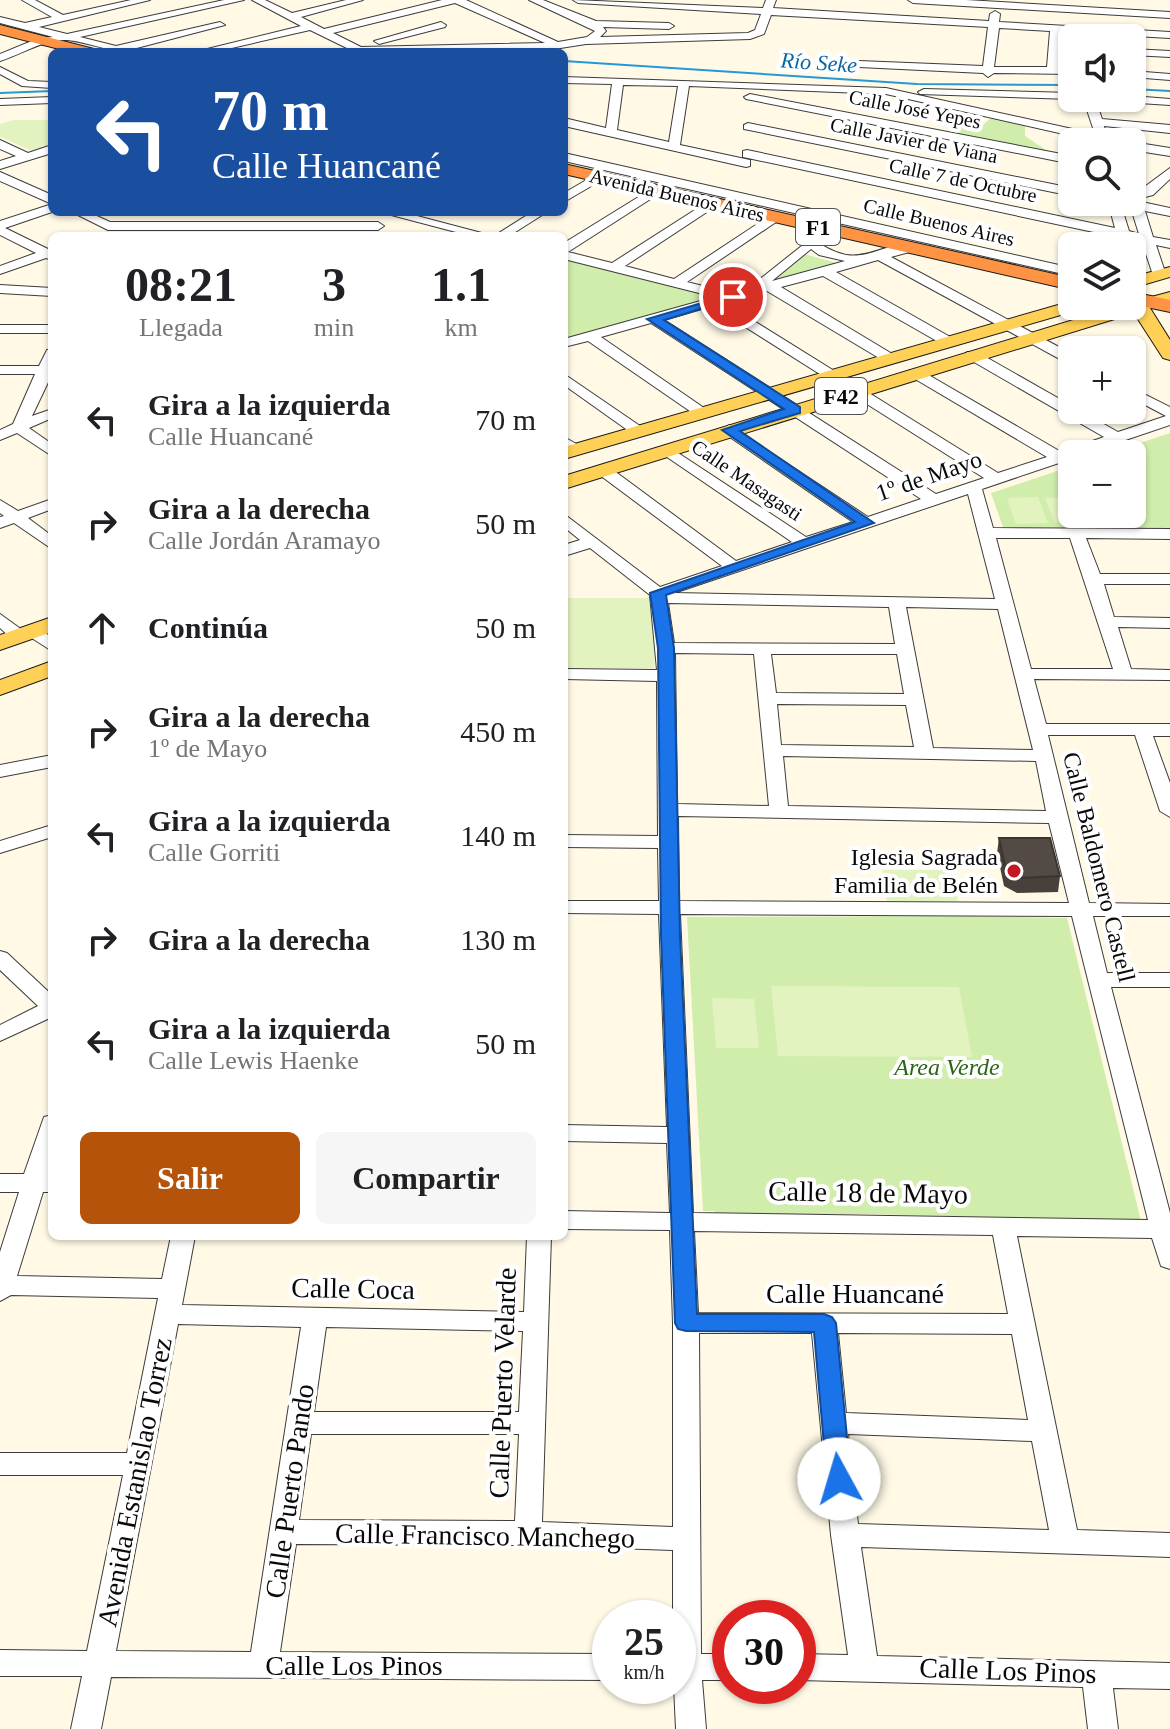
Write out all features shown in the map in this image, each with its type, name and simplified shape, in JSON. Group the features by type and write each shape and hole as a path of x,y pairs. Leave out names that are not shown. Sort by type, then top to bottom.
{"highway":[{"path":"0,29 73,48"},
{"name":"Avenida Buenos Aires","path":"568,170 712,203 745,181 774,217 1058,281"}],"main road":[{"name":"F42","path":"568,482 1155,301 1164,273"},
{"path":"1155,301 1170,354"},
{"name":"F42","path":"568,448 702,413 1058,310"},
{"path":"0,688 48,670"}],"street":[{"path":"27,0 61,18"},
{"path":"100,0 113,7"},
{"path":"24,27 145,0"},
{"path":"0,58 46,41 239,0"},
{"path":"290,17 358,0"},
{"path":"323,32 456,0 549,39 554,46"},
{"path":"534,0 594,24 760,32"},
{"path":"578,0 770,6 1056,28 1052,70"},
{"path":"913,0 1170,15"},
{"path":"1042,7 1060,0"},
{"path":"264,1 354,48"},
{"path":"1118,12 1162,3"},
{"path":"988,71 997,5"},
{"path":"388,48 554,46 585,41 750,36 760,32 770,6"},
{"path":"191,11 249,41"},
{"path":"409,12 486,45"},
{"path":"0,20 107,48"},
{"path":"585,41 601,31 594,24"},
{"path":"132,48 220,25"},
{"path":"218,48 310,27"},
{"path":"361,48 452,30"},
{"path":"1146,35 1170,35"},
{"path":"1146,53 1170,54"},
{"path":"859,64 988,71 1058,70"},
{"path":"0,70 26,84 48,85"},
{"path":"1146,75 1170,77"},
{"path":"568,80 684,83 750,91 1058,96"},
{"path":"611,132 618,81"},
{"path":"674,147 684,83"},
{"path":"568,123 674,147 745,181 750,91"},
{"name":"Calle José Yepes","path":"750,91 1058,157"},
{"path":"886,91 1058,130"},
{"path":"0,102 48,100"},
{"path":"1146,100 1170,102"},
{"path":"1094,112 1100,128"},
{"path":"1097,122 1170,129"},
{"name":"Calle Javier de Viana","path":"748,127 1058,189"},
{"path":"0,144 27,157"},
{"path":"1146,148 1170,152"},
{"path":"0,165 48,150"},
{"name":"Calle Buenos Aires","path":"568,158 745,181 1058,268"},
{"path":"0,176 48,198"},
{"path":"1146,193 1168,176"},
{"path":"568,196 599,178"},
{"name":"Calle 7 de Octubre","path":"745,181 1073,232"},
{"path":"568,247 657,191"},
{"path":"1146,202 1170,212"},
{"path":"613,268 712,203"},
{"path":"0,228 48,210"},
{"path":"84,216 106,231 244,231 380,222 443,224 459,232"},
{"path":"443,224 458,216"},
{"path":"507,232 534,216"},
{"path":"1140,216 1147,239 1164,273"},
{"path":"676,283 774,217"},
{"path":"0,228 48,254"},
{"path":"749,293 828,229"},
{"name":"Calle 7 de Octubre","path":"1147,239 1170,244"},
{"path":"812,244 824,252 865,262"},
{"path":"568,342 908,248"},
{"path":"0,270 48,255"},
{"path":"568,256 733,297"},
{"path":"882,257 1058,352"},
{"path":"827,272 947,341"},
{"path":"772,288 889,358"},
{"path":"0,289 48,292"},
{"path":"714,302 831,375"},
{"path":"654,319 934,500"},
{"path":"0,329 48,329"},
{"path":"590,336 702,413"},
{"path":"972,355 1115,437"},
{"path":"0,370 48,370 22,420"},
{"path":"915,373 1058,457"},
{"path":"568,381 638,431"},
{"path":"856,391 996,478"},
{"path":"1146,404 1169,423"},
{"path":"0,435 22,420 48,414"},
{"path":"22,420 48,447"},
{"name":"1º de Mayo","path":"1107,440 1169,423"},
{"path":"729,430 866,523"},
{"name":"Calle Masagasti","path":"666,450 805,544"},
{"name":"1º de Mayo","path":"659,596 734,567 1058,459"},
{"path":"603,470 734,567"},
{"name":"Calle Baldomero Castell","path":"974,487 1166,1229 1170,1260"},
{"path":"0,505 8,520 48,542"},
{"path":"8,520 48,505"},
{"path":"568,522 659,596 1006,604"},
{"path":"987,533 1170,534"},
{"path":"1076,533 1109,622 1124,675"},
{"path":"568,550 593,541"},
{"path":"1094,579 1170,579"},
{"path":"659,596 666,648 669,907 686,1323 685,1600"},
{"path":"896,601 924,752"},
{"path":"0,619 48,644"},
{"path":"1109,622 1170,623"},
{"path":"666,648 904,649"},
{"path":"762,649 779,811"},
{"path":"568,674 666,676"},
{"path":"1024,674 1170,675"},
{"path":"767,698 913,700"},
{"path":"1038,729 1170,730"},
{"path":"1142,730 1166,785 1170,811"},
{"path":"772,750 1045,756"},
{"path":"0,771 48,762"},
{"path":"669,810 1057,817"},
{"path":"0,847 48,832"},
{"path":"568,841 668,842"},
{"path":"568,907 1170,910"},
{"path":"0,958 48,1004"},
{"path":"1100,980 1170,980"},
{"path":"0,1034 48,1010"},
{"path":"568,1133 677,1135"},
{"path":"1,1288 44,1183 48,1153"},
{"path":"0,1183 44,1183"},
{"name":"Calle 18 de Mayo","path":"568,1220 682,1219 1166,1229"},
{"path":"1003,1225 1065,1539"},
{"name":"Avenida Estanislao Torrez","path":"86,1729 182,1240"},
{"name":"Calle Puerto Velarde","path":"528,1533 539,1240"},
{"name":"Calle Coca","path":"1,1288 315,1318 537,1322"},
{"name":"Calle Puerto Pando","path":"264,1664 315,1318"},
{"name":"Calle Huancané","path":"686,1323 1024,1324"},
{"path":"824,1323 845,1535 864,1666"},
{"path":"298,1423 534,1423"},
{"path":"834,1423 1045,1431"},
{"path":"0,1464 139,1464"},
{"name":"Calle Francisco Manchego","path":"283,1532 528,1533 687,1539"},
{"path":"845,1535 1065,1539 1170,1545"},
{"name":"Calle Los Pinos","path":"0,1663 592,1667"},
{"name":"Calle Los Pinos","path":"816,1667 1170,1676"},
{"path":"1096,1672 1103,1729"},
{"path":"687,1704 691,1729"}],"green space":[{"path":"991,118 1025,125 1025,136 1046,150 1045,153 949,135 960,126 978,129"},
{"path":"13,120 48,120 48,146 32,151 0,137 0,124"},
{"path":"804,254 844,265 766,286"},
{"path":"568,259 719,297 568,341"},
{"path":"1170,433 1170,530 1004,530 991,493 1058,471 1058,528 1146,528 1146,441"},
{"path":"1038,497 1048,523 1016,524 1007,498"},
{"path":"1045,498 1058,498 1058,523 1055,523"},
{"path":"568,598 658,598 654,668 568,668"},
{"path":"882,870 951,870 958,901 887,901"},
{"name":"Area Verde","path":"687,917 1067,918 1141,1221 868,1214 716,1215 715,1211 703,1211"},
{"path":"771,986 959,987 972,1057 778,1056"},
{"path":"712,998 754,999 759,1048 716,1048"}],"building":[{"path":"999,838 1050,838 1060,876 1019,878 1006,871"}],"waterway":[{"name":"Río Seke","path":"568,61 917,84 1058,85"},
{"name":"Río Seke","path":"1146,90 1170,91"},
{"name":"Río Seke","path":"0,93 48,91"}],"place":[{"name":"Iglesia Sagrada Familia de Belén","path":"1014,871"}],"route":[{"path":"733,297 654,319 795,410 729,430 866,523 658,593 666,648 670,935 686,1323 824,1323 839,1479"}]}
